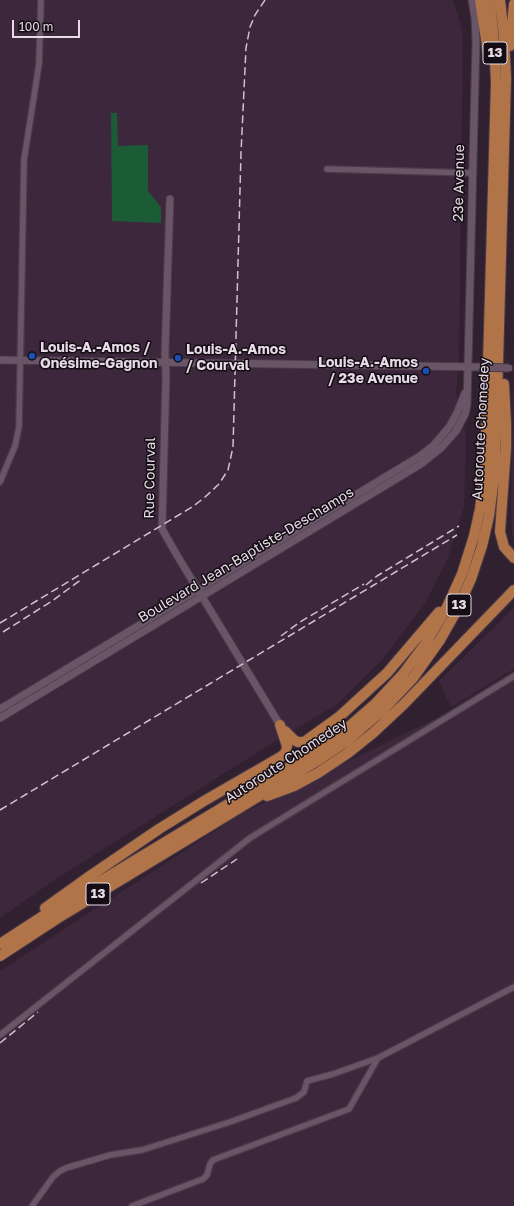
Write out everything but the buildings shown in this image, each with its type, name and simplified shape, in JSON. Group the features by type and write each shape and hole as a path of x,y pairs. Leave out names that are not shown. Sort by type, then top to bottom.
{"highway":[{"path":"480,0 495,107"},
{"name":"Autoroute Chomedey","path":"0,944 306,757 344,731 376,703 409,667 431,635 452,597 464,570 476,527 482,498 485,470 495,107 495,52 490,0"},
{"name":"Autoroute Chomedey","path":"0,956 58,918 332,752 355,735 401,692 440,640 457,610 471,579 482,546 492,496 496,460 506,86 504,36 500,0"},
{"path":"506,86 514,4"},
{"path":"500,312 506,424 505,470 500,532 504,547 514,558"},
{"path":"245,805 294,786 338,760 367,738 404,704 514,590"},
{"path":"280,725 293,740 300,742 307,741 356,702 387,673 452,597"},
{"path":"0,944 66,892 159,829 282,756 286,752 288,746 280,725"}],"street":[{"path":"0,482 14,449 18,433 24,160 39,64 41,0"},
{"name":"23e Avenue","path":"468,367 476,41 476,24 472,0"},
{"path":"327,169 473,173"},
{"name":"Rue Courval","path":"170,199 162,529 280,725"},
{"path":"0,360 512,368"},
{"name":"Boulevard Jean-Baptiste-Deschamps","path":"0,718 424,453 450,426 460,408 467,385 468,367"},
{"name":"Boulevard Jean-Baptiste-Deschamps","path":"0,709 134,633"},
{"path":"0,1035 256,834 514,676"},
{"path":"32,1206 54,1177 66,1168 110,1155 142,1150 244,1117 299,1097 304,1092 307,1081 333,1074 378,1058 514,987"},
{"path":"132,1206 203,1179 207,1175 210,1164 213,1160 349,1109 378,1058"}],"shaded area":[{"path":"0,0 453,0 463,33 459,357 456,391 466,435 464,507 447,560 424,605 382,660 336,705 274,742 56,879 0,918"},
{"path":"514,342 514,536 512,535 511,505"},
{"path":"514,608 514,669 451,707 439,681"},
{"path":"514,680 514,1206 0,1206 0,971 241,814"}],"green space":[{"path":"111,113 117,113 118,146 148,145 148,191 161,207 161,223 112,221"}],"railway":[{"path":"0,623 192,507 219,484 228,470 233,447 241,153 246,48 250,27 255,15 265,0"},
{"path":"366,585 377,576 459,526"},
{"path":"0,810 457,535"},
{"path":"3,632 52,601 82,579"},
{"path":"281,636 300,622 364,584"},
{"path":"201,883 237,859"},
{"path":"0,1043 38,1012"}],"place":[{"name":"Louis-A.-Amos / Onésime-Gagnon","path":"32,356"},
{"name":"Louis-A.-Amos / Courval","path":"178,358"},
{"name":"Louis-A.-Amos / 23e Avenue","path":"426,371"}]}
